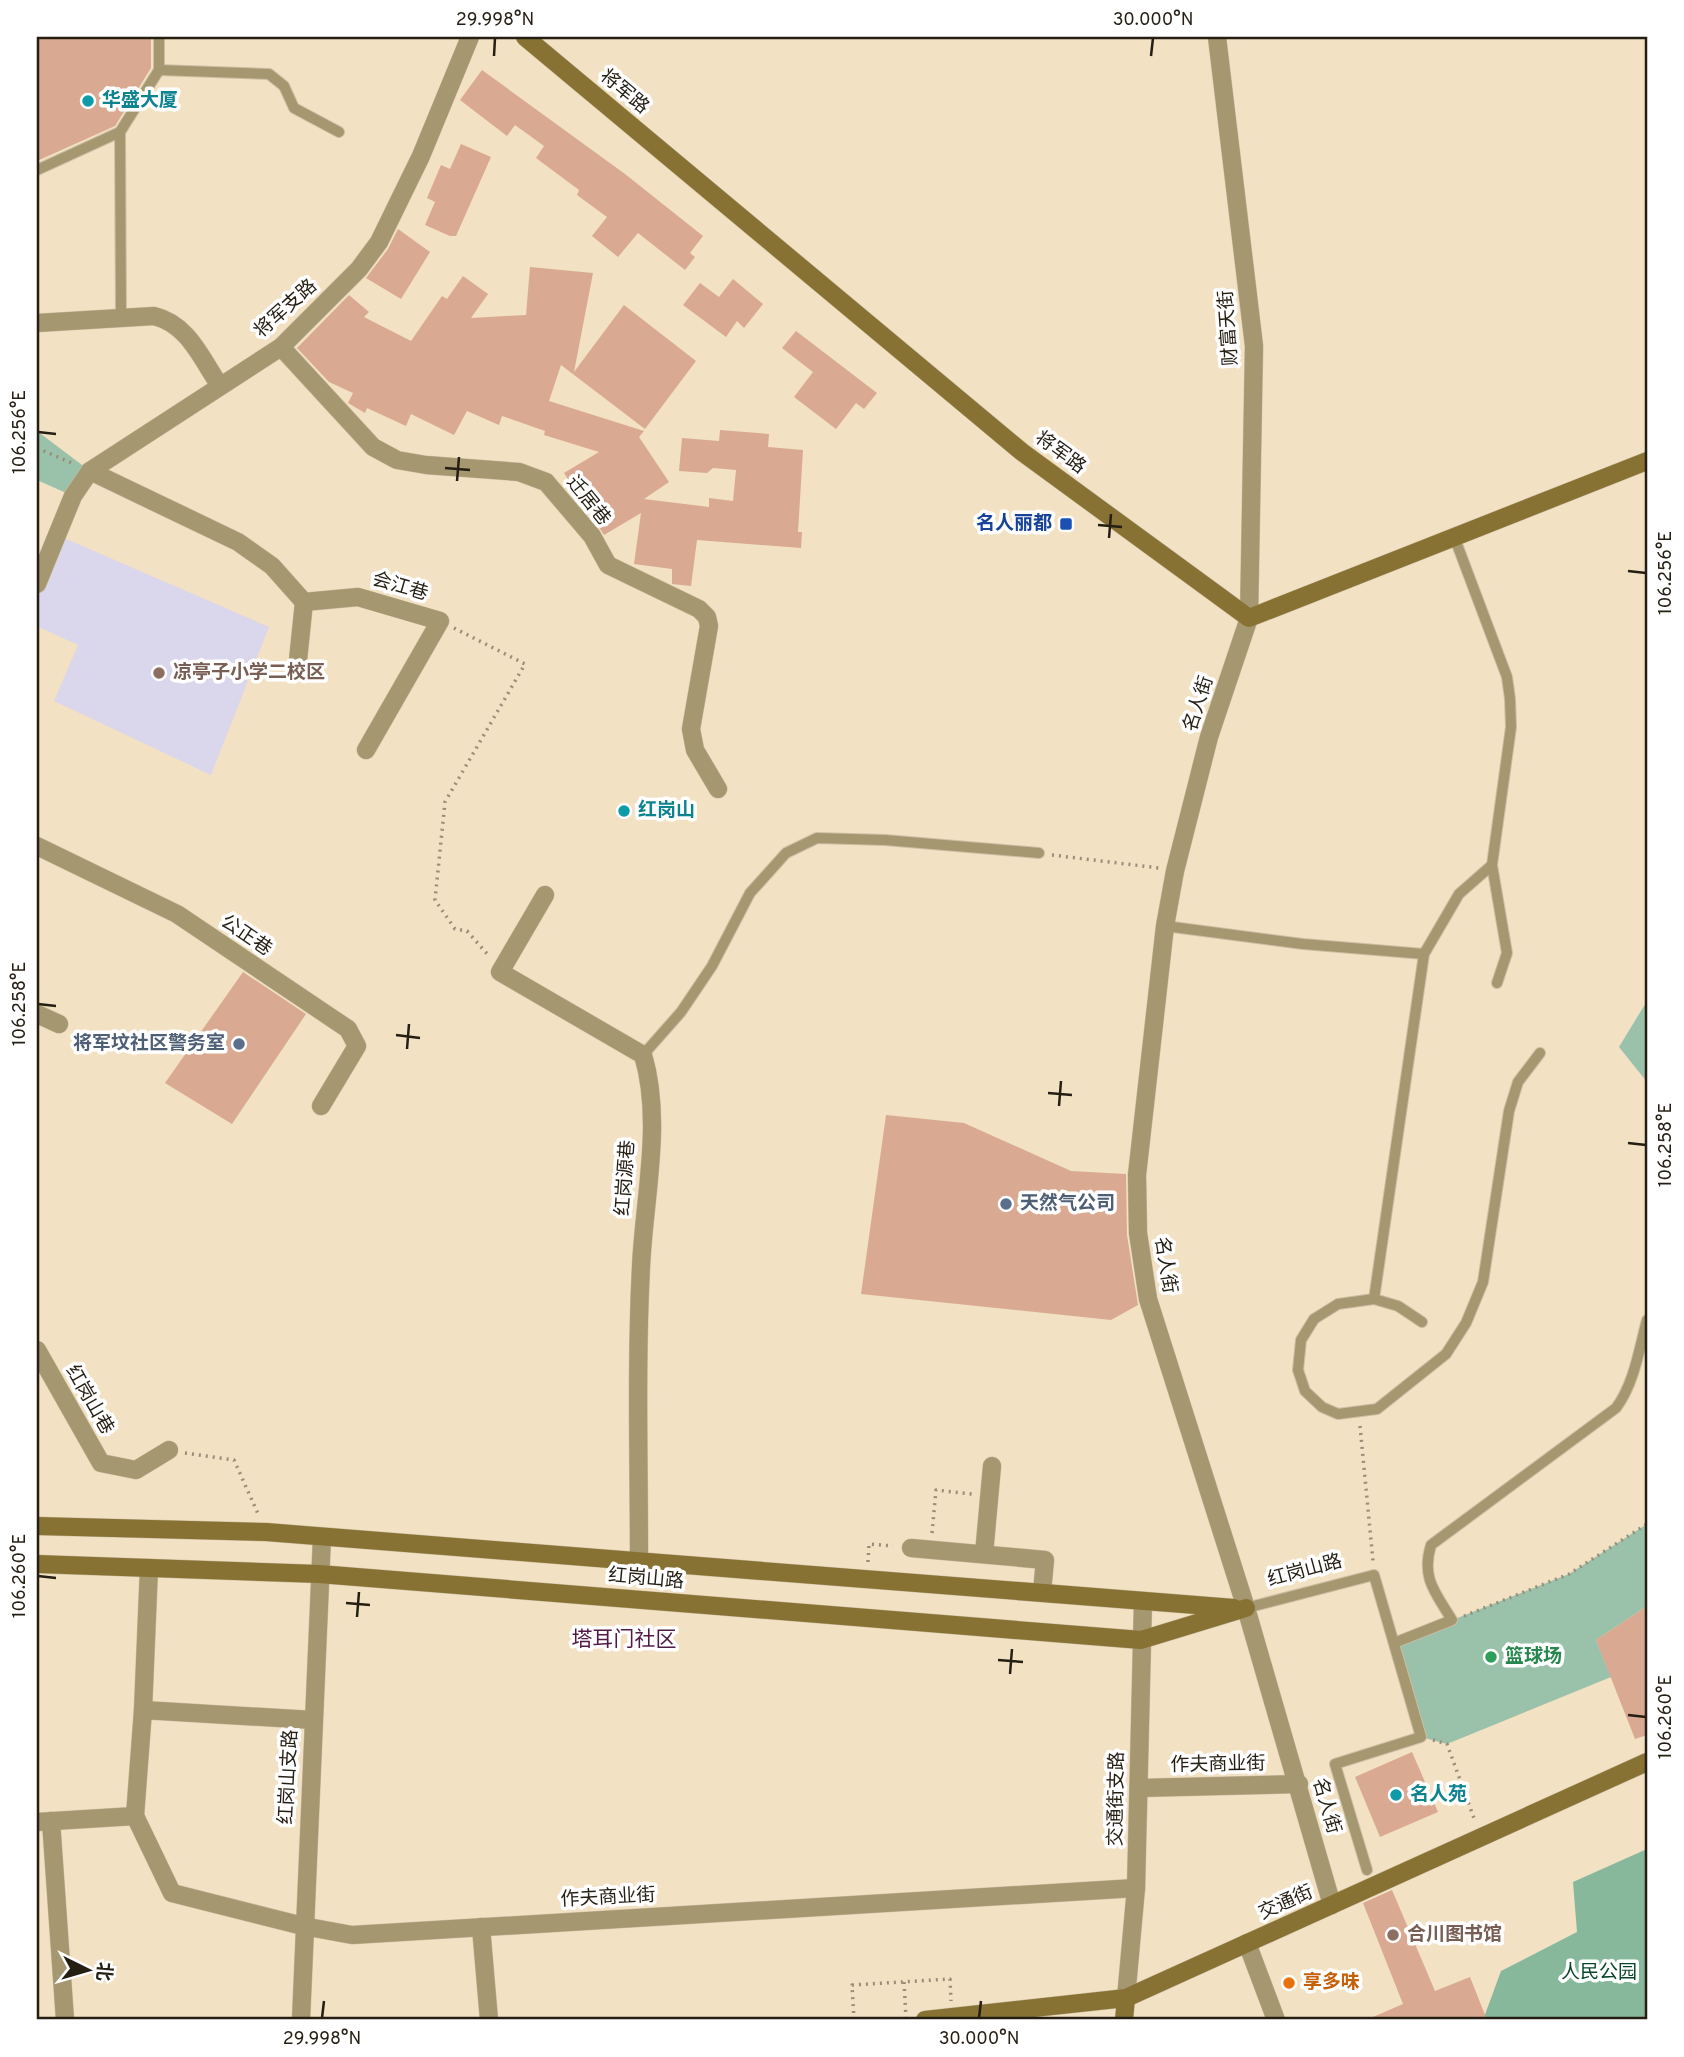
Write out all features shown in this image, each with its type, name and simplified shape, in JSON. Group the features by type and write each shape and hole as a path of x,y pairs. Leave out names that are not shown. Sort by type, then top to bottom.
{"street":[{"name":"将军支路","path":"37,583 73,496 90,471 281,347 359,269 379,243 421,156 470,37"},
{"name":"将军路","path":"526,37 1022,452 1250,618"},
{"name":"财富天街","path":"1217,37 1254,346 1250,618"},
{"path":"37,323 154,316 170,320 181,328 220,386"},
{"name":"迁居巷","path":"281,347 373,447 397,460 426,466 519,472 546,482 562,497 592,536 608,565 699,609 709,626 691,729 695,750 718,789"},
{"path":"1250,618 1647,461"},
{"path":"90,471 238,542 272,566 304,601 298,660"},
{"name":"会江巷","path":"304,601 358,597 440,621"},
{"name":"名人街","path":"1250,618 1209,737 1175,871 1165,926 1137,1175 1138,1233 1149,1299 1246,1608 1332,1905"},
{"path":"366,750 440,621"},
{"name":"公正巷","path":"37,846 177,914 348,1029 357,1046 321,1106"},
{"path":"545,895 500,972 643,1055"},
{"path":"37,1014 59,1024"},
{"name":"红岗源巷","path":"639,1559 638,1340 651,1124 650,1079 643,1055"},
{"name":"红岗山巷","path":"37,1350 102,1463 136,1470 169,1450"},
{"path":"984,1554 992,1466"},
{"name":"红岗山路","path":"37,1526 266,1532 1246,1608"},
{"name":"红岗山支路","path":"301,2020 319,1574 323,1536"},
{"path":"911,1548 1045,1560 1042,1592"},
{"name":"红岗山路","path":"37,1564 319,1574 1141,1640 1246,1608"},
{"name":"作夫商业街","path":"149,1568 135,1816 172,1893 303,1926 352,1935 1136,1888"},
{"name":"交通街支路","path":"1126,1998 1136,1888 1143,1601"},
{"path":"143,1710 313,1720"},
{"name":"交通街","path":"925,2020 1126,1998 1647,1762"},
{"name":"作夫商业街","path":"1139,1788 1298,1784"},
{"path":"65,2020 44,1821 135,1816"},
{"path":"481,1927 489,2020"},
{"path":"1247,1944 1276,2020"},
{"path":"1124,2020 1126,1998"}],"lane":[{"path":"121,318 120,132 159,70 159,37"},
{"path":"159,70 269,74 284,86 294,108 339,132"},
{"path":"37,170 120,132"},
{"path":"1455,539 1507,677 1510,699 1511,727 1492,865 1507,953 1497,983"},
{"path":"643,1055 681,1012 712,966 750,892 786,853 817,838 885,840 1039,853"},
{"path":"1374,1299 1424,954 1459,894 1492,865"},
{"path":"1165,926 1303,944 1424,954"},
{"path":"1422,1322 1398,1306 1374,1299 1338,1304 1314,1320 1301,1340 1298,1370 1305,1391 1322,1407 1338,1414 1359,1414 1377,1409 1396,1396 1446,1354 1466,1322 1483,1282 1509,1111 1518,1082 1540,1053"},
{"path":"1394,1643 1452,1620 1429,1582 1425,1564 1431,1545 1616,1408 1632,1377 1647,1320"},
{"path":"1367,1870 1335,1764 1421,1737 1374,1575"},
{"name":"红岗山路","path":"1246,1608 1374,1575"}],"path":[{"path":"37,448 90,471"},
{"name":"会江巷","path":"440,621 525,664 445,802 435,900 446,920 455,929 467,931 480,942 500,972"},
{"path":"1039,853 1175,871"},
{"path":"1359,1414 1374,1575"},
{"path":"169,1450 234,1460 266,1532"},
{"path":"931,1549 936,1490 989,1496"},
{"path":"1452,1620 1569,1574 1647,1524"},
{"path":"866,1578 869,1544 911,1548"},
{"path":"1421,1737 1447,1744 1481,1838"},
{"path":"854,2020 852,1985 950,1979"},
{"path":"904,1982 906,2020"}],"shaded area":[{"name":"凉亭子小学二校区","path":"57,535 269,627 211,775 54,701 78,645 37,626 37,584"}],"green space":[{"path":"37,431 90,471 73,496 37,480"},
{"path":"1647,1001 1647,1082 1619,1047"},
{"path":"1647,1524 1647,1606 1596,1640 1611,1677 1447,1744 1421,1737 1394,1643 1569,1574"},
{"name":"人民公园","path":"1647,1849 1647,2020 1483,2020 1501,1971 1577,1932 1573,1882"}],"building":[{"name":"华盛大厦","path":"37,37 151,37 151,68 115,126 37,161"},
{"path":"482,70 625,174 703,236 690,253 695,257 685,270 638,233 618,257 592,236 607,217 577,195 579,190 536,158 544,146 515,125 507,136 460,100"},
{"path":"461,144 491,157 456,236 450,236 425,225 435,202 427,198 441,165 450,169"},
{"path":"398,229 430,252 401,299 366,278 388,249"},
{"path":"530,267 593,273 574,372 624,305 696,361 645,429 561,365 549,401 644,431 639,437 669,482 644,499 709,507 709,498 733,501 736,470 713,468 707,473 679,471 682,438 719,441 720,430 769,434 768,447 803,450 798,532 802,532 801,548 697,540 691,586 672,584 672,569 634,564 641,513 604,535 564,473 599,452 544,435 545,431 502,416 499,425 467,411 454,435 411,414 406,426 367,408 365,413 348,403 353,393 329,382 297,348 349,295 369,312 364,317 411,341 442,296 447,299 463,276 488,294 471,318 526,315"},
{"path":"733,279 763,304 744,328 737,321 726,337 683,305 700,283 719,297"},
{"path":"796,331 877,393 864,409 856,403 836,429 794,397 813,372 782,348"},
{"name":"将军坟社区警务室","path":"243,972 306,1014 232,1124 165,1083"},
{"name":"天然气公司","path":"886,1115 964,1123 1071,1171 1126,1174 1127,1235 1138,1305 1111,1320 861,1294"},
{"path":"1647,1606 1647,1735 1635,1739 1596,1640"},
{"name":"名人苑","path":"1412,1752 1438,1812 1380,1837 1355,1777"},
{"name":"合川图书馆","path":"1392,1890 1435,1991 1470,1977 1487,2020 1366,2020 1403,2004 1363,1903"}],"place":[{"name":"华盛大厦","path":"88,101"},
{"name":"名人丽都","path":"1066,524"},
{"name":"凉亭子小学二校区","path":"159,673"},
{"name":"红岗山","path":"624,811"},
{"name":"将军坟社区警务室","path":"239,1044"},
{"name":"天然气公司","path":"1006,1204"},
{"name":"篮球场","path":"1491,1657"},
{"name":"名人苑","path":"1396,1795"},
{"name":"合川图书馆","path":"1393,1935"},
{"name":"享多味","path":"1289,1983"}],"district":[{"name":"塔耳门社区","path":"624,1640"}]}
